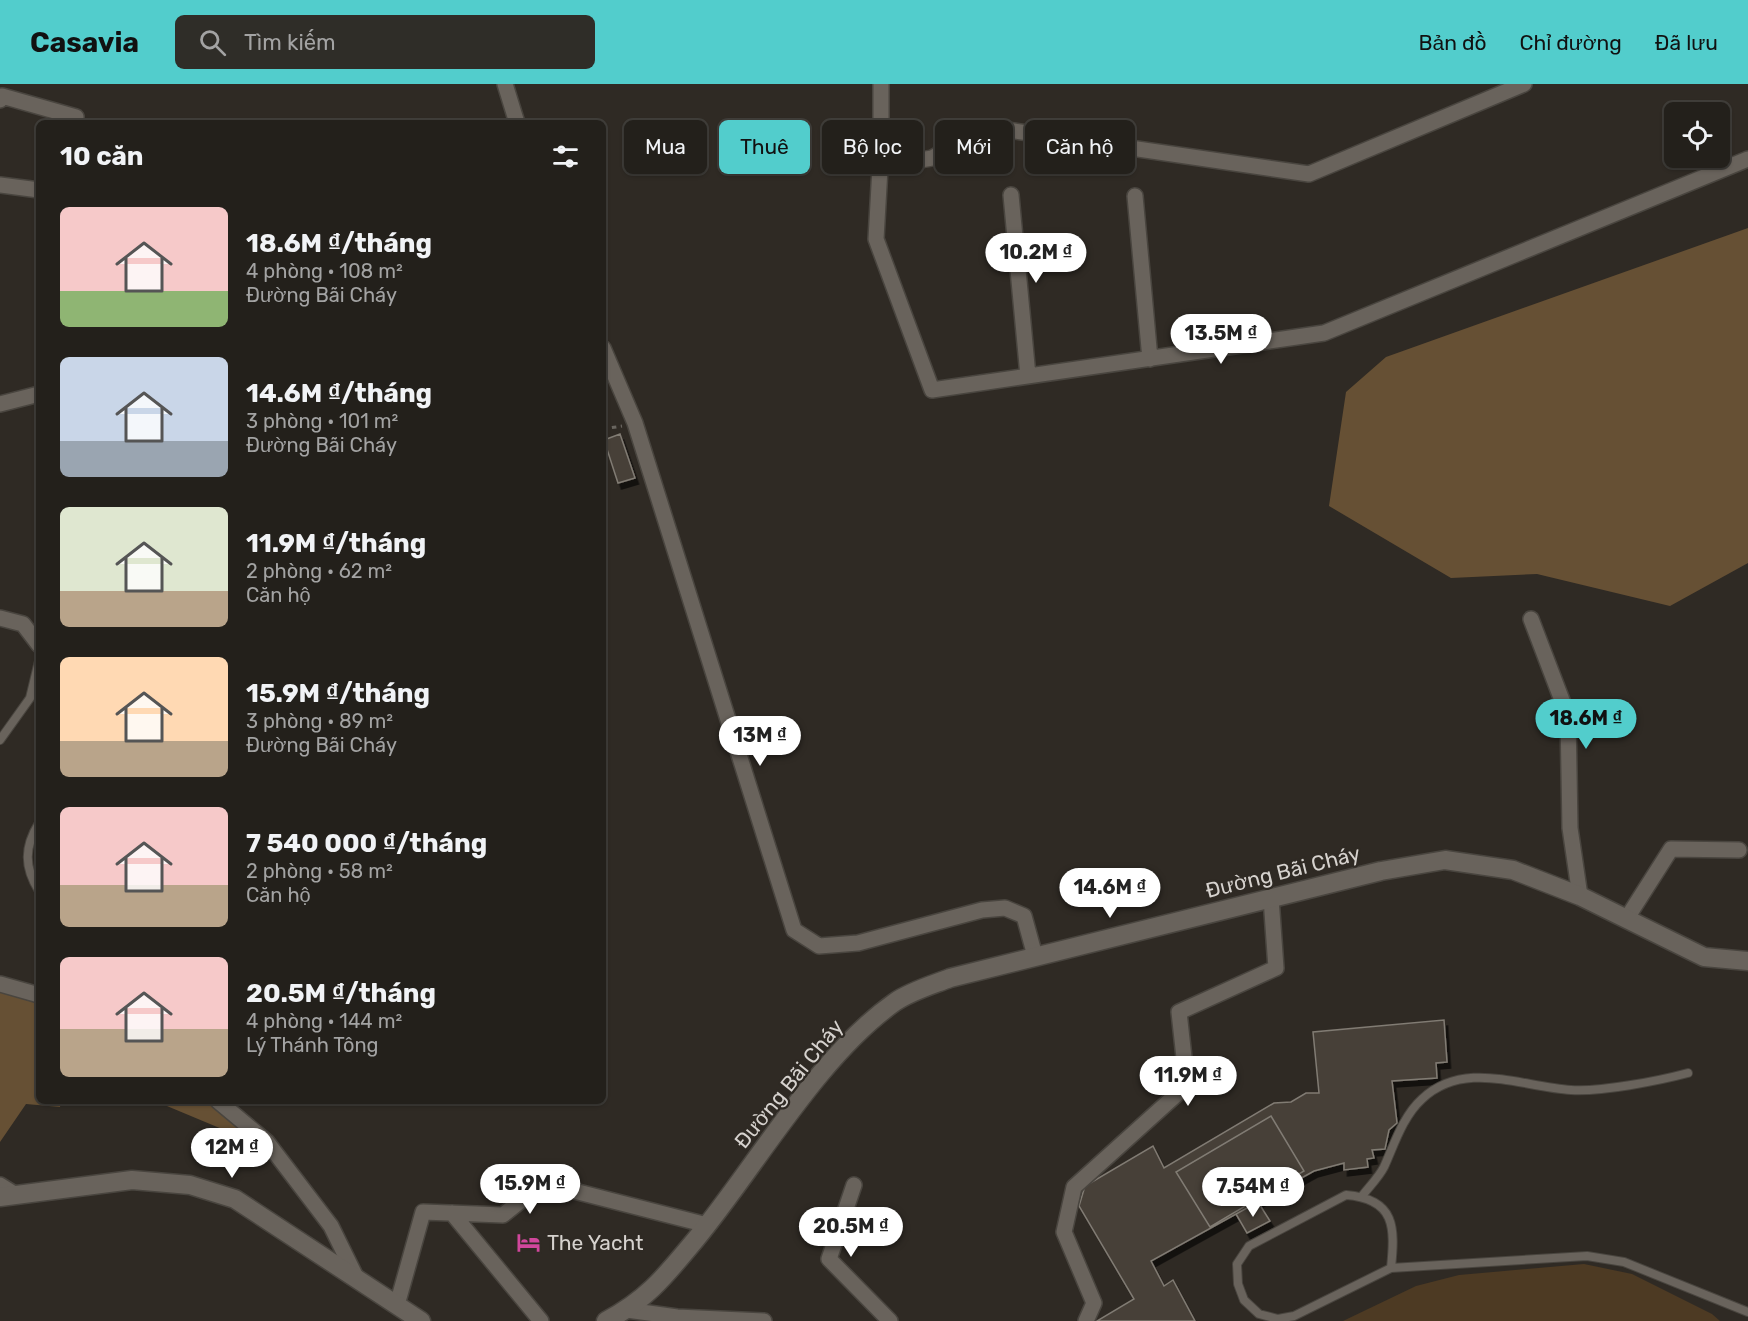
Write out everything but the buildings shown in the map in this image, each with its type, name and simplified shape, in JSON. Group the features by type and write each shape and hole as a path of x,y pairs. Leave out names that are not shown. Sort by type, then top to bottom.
{"main road":[{"name":"Đường Bãi Cháy","path":"606,1321 627,1310 653,1291 707,1225 825,1069 864,1027 897,1000 950,978 1380,871 1445,860 1513,870 1580,896 1704,957 1748,961"},
{"path":"8,1196 132,1180 190,1185 236,1199 421,1321"}],"street":[{"path":"505,84 516,120"},
{"path":"881,84 881,120"},
{"path":"923,160 932,158 987,128 1309,174 1524,84"},
{"path":"0,100 2,96 76,117"},
{"path":"880,174 876,239 932,390 1324,333 1748,159"},
{"path":"0,185 36,190"},
{"path":"1011,195 1028,376"},
{"path":"1135,196 1150,358"},
{"path":"606,356 635,423 794,930 819,946 858,943 982,910 1005,908 1024,916 1035,956"},
{"path":"0,404 36,395"},
{"path":"0,618 22,624 36,641"},
{"path":"1531,619 1568,716 1570,828 1580,896"},
{"path":"1627,918 1671,849 1739,850"},
{"path":"1086,1321 1094,1303 1092,1292 1064,1232 1074,1187 1187,1085 1179,1012 1276,968 1271,898"},
{"path":"0,984 36,995"},
{"path":"223,1104 267,1142 331,1226 356,1277"},
{"path":"397,1305 423,1212 503,1215 543,1183 707,1225"},
{"path":"0,1185 8,1196"},
{"path":"854,1185 830,1259 831,1264 890,1321"},
{"path":"452,1213 541,1321"},
{"path":"627,1310 677,1317 764,1321"}],"lane":[{"path":"0,740 30,698 36,673"},
{"path":"36,829 30,840 26,858 30,878 36,887"},
{"path":"1362,1196 1383,1168 1392,1144 1421,1099 1453,1080 1503,1077 1571,1090 1663,1080 1688,1073"},
{"path":"1391,1268 1394,1225 1379,1205 1362,1196 1346,1195 1249,1246 1237,1264 1238,1284 1244,1300 1259,1314 1277,1320 1294,1316 1391,1268 1587,1256 1624,1262 1748,1312"}],"shaded area":[{"path":"1748,228 1748,563 1670,606 1537,574 1451,578 1329,506 1346,392 1386,357"},
{"path":"0,992 36,1003 36,1104 60,1104 60,1107 26,1104 0,1142"},
{"path":"162,1104 211,1104 258,1144"},
{"path":"1584,1264 1632,1274 1712,1314 1720,1321 1343,1321 1416,1286 1459,1275"}],"place":[{"name":"The Yacht","path":"529,1243"}]}
